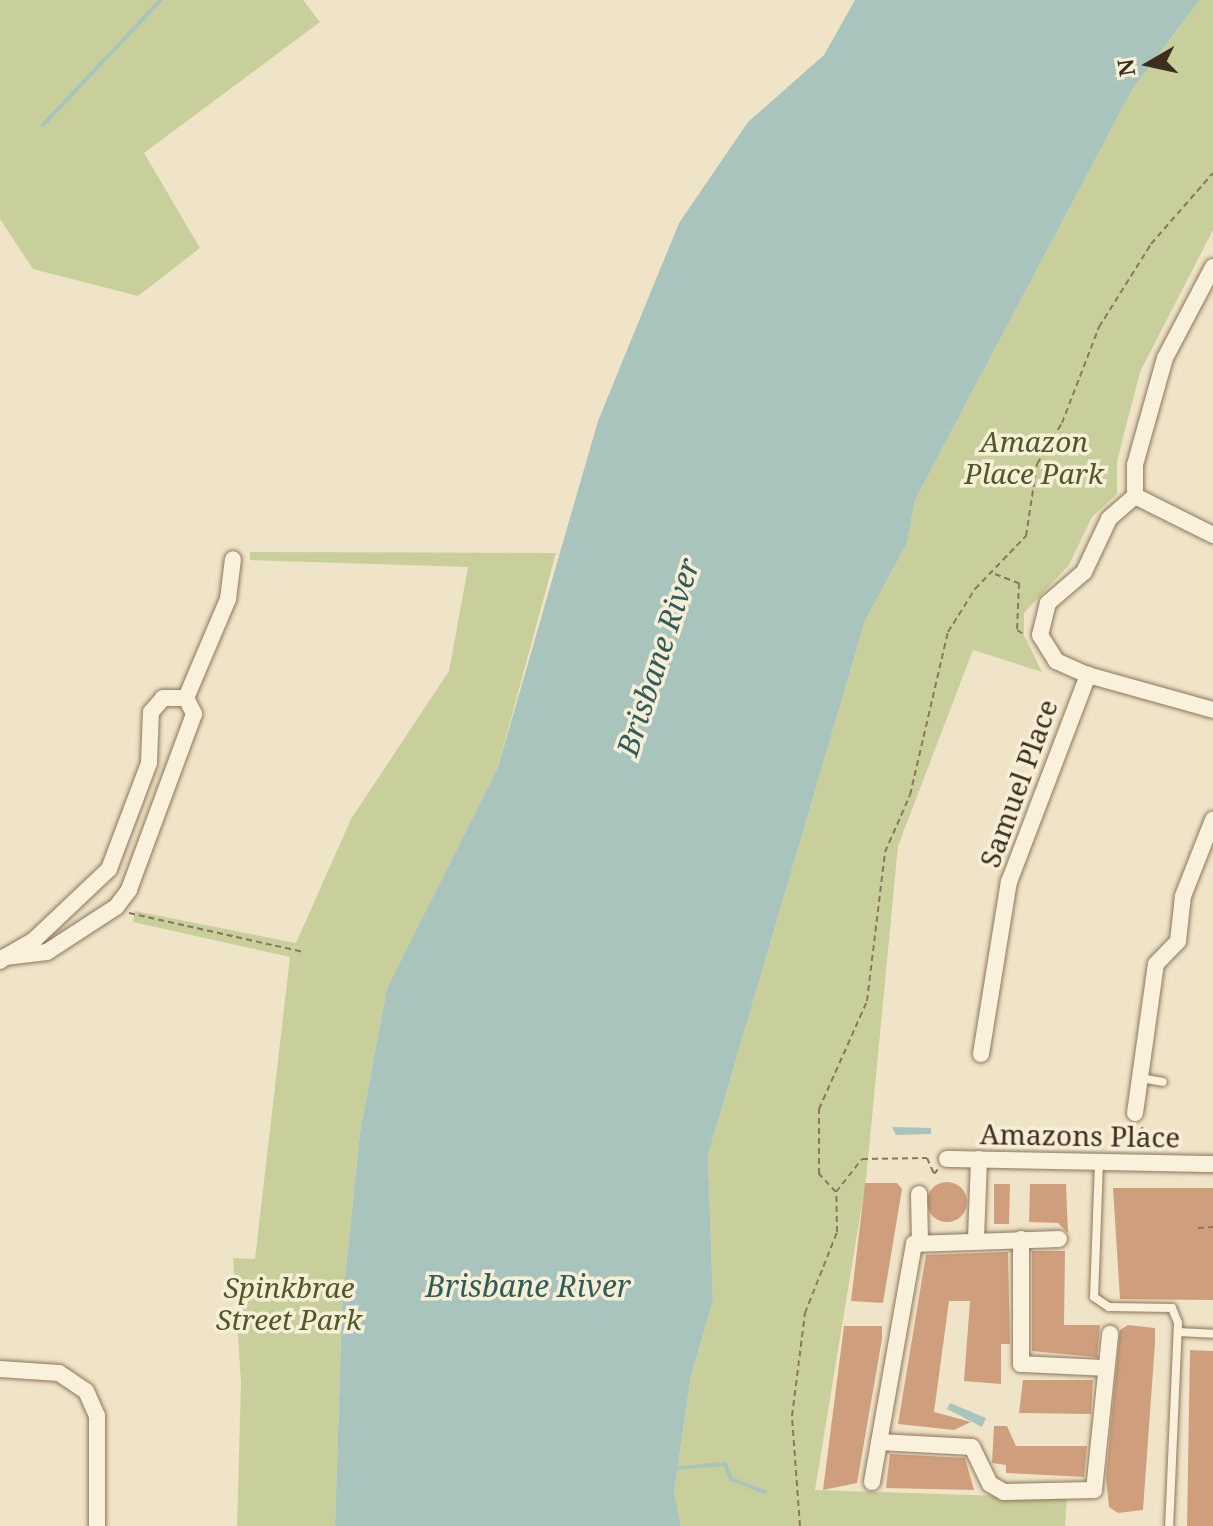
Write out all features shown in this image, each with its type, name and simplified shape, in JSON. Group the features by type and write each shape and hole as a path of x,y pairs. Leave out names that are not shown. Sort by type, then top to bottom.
{"street":[{"path":"1213,267 1165,358 1135,465 1135,496 1109,519 1084,572 1048,603 1040,635 1050,656 1088,675 1213,710"},
{"path":"1135,496 1213,535"},
{"path":"3,959 47,952 116,907 140,863 194,714 186,698 228,599 233,559"},
{"name":"Samuel Place","path":"981,1054 1009,882 1088,675"},
{"path":"3,959 109,869 149,763 151,712 163,698 186,698"},
{"path":"1139,1113 1156,964 1183,930 1183,896 1213,820"},
{"name":"Amazons Place","path":"947,1159 1213,1164"},
{"path":"976,1238 979,1159"},
{"path":"872,1482 909,1256 920,1241 919,1194"},
{"path":"1021,1239 1021,1364 1106,1368"},
{"path":"920,1241 1059,1239"},
{"path":"879,1442 972,1447 990,1484 1004,1492 1094,1490 1110,1334"},
{"path":"0,1369 59,1373 86,1391 97,1416 97,1526"}],"lane":[{"path":"1141,1078 1163,1082"},
{"path":"1099,1162 1094,1297 1109,1307 1172,1308 1178,1332 1169,1526"},
{"path":"1178,1332 1213,1334"}],"path":[{"path":"836,1192 819,1174 819,1109 867,1001 885,852 910,795 939,660 957,612 1028,531 1037,464 1062,423 1099,327 1151,244 1213,173"},
{"path":"993,574 1022,590 1019,634 1040,635"},
{"path":"116,907 303,952"},
{"path":"1128,1146 1128,1139 1140,1137 1139,1113"},
{"path":"800,1526 791,1458 805,1313 837,1232 836,1192 862,1159 927,1158 934,1174 947,1159"},
{"path":"1198,1228 1213,1227"}],"green space":[{"path":"0,0 303,0 320,22 144,153 200,248 138,296 33,269 0,219"},
{"name":"Amazon Place Park","path":"1200,0 1213,0 1213,230 1140,372 1117,461 1117,494 1092,517 1069,565 1024,613 1024,635 1042,672 973,650 898,846 866,1180 815,1490 1067,1498 1065,1526 681,1526 674,1491 691,1376 713,1301 708,1155 865,621 907,543 915,500 1133,88"},
{"name":"Spinkbrae Street Park","path":"250,552 556,553 498,767 387,988 360,1132 342,1307 335,1526 237,1526 241,1383 233,1258 255,1259 290,957 133,922 135,911 296,943 351,819 449,671 468,567 250,560"}],"water":[{"name":"Brisbane River","path":"855,0 1200,0 1133,88 915,500 907,543 865,621 708,1155 713,1301 691,1376 674,1491 681,1526 335,1526 342,1307 360,1132 387,988 498,767 598,421 679,223 748,122 824,55"},
{"path":"892,1127 931,1128 931,1134 896,1135"},
{"path":"950,1403 986,1418 982,1427 947,1409"}],"building":[{"path":"947,1182 961,1188 967,1202 961,1216 947,1222 933,1216 927,1202 933,1188"},
{"path":"865,1183 897,1183 902,1189 883,1303 851,1301"},
{"path":"994,1184 1010,1184 1009,1224 994,1224"},
{"path":"1030,1184 1066,1184 1068,1233 1058,1223 1029,1222"},
{"path":"1113,1188 1213,1188 1213,1300 1120,1299"},
{"path":"1032,1251 1065,1251 1064,1325 1100,1325 1097,1357 1032,1351"},
{"path":"1008,1252 1010,1344 1001,1344 1001,1384 964,1381 970,1301 949,1301 934,1412 971,1422 954,1430 898,1424 926,1255"},
{"path":"1128,1325 1155,1328 1155,1343 1143,1510 1118,1513 1109,1507 1106,1477 1120,1330"},
{"path":"844,1326 882,1326 882,1339 857,1483 823,1490"},
{"path":"1190,1350 1213,1351 1213,1526 1187,1526"},
{"path":"1023,1380 1093,1380 1091,1414 1019,1413"},
{"path":"994,1426 1007,1426 1016,1446 1087,1446 1084,1477 1006,1473 1006,1465 992,1463"},
{"path":"890,1454 965,1458 974,1490 886,1488"}],"waterway":[{"path":"43,125 161,0"},
{"path":"677,1468 725,1464 731,1479 765,1492"}]}
